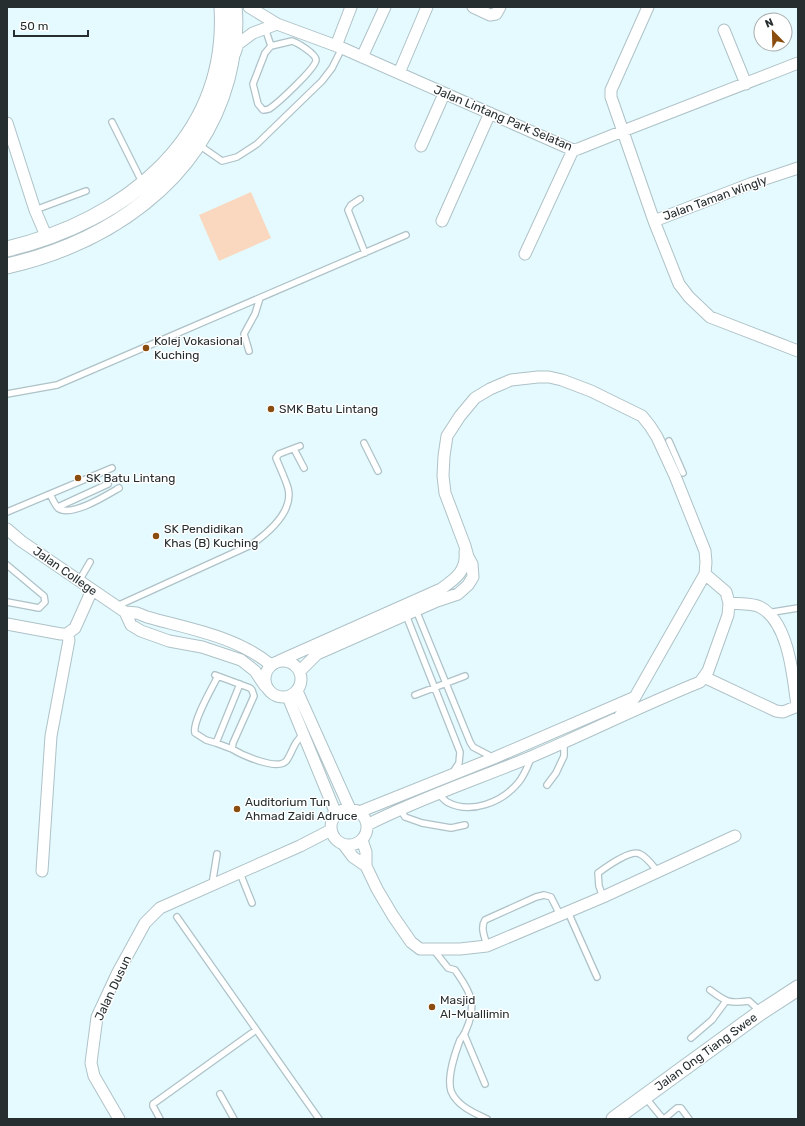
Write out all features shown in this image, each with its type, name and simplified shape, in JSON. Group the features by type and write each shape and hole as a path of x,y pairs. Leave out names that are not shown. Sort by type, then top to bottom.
{"main road":[{"path":"7,249 47,238 89,220 113,206 143,184 173,156 189,134 211,91 218,70 223,42 222,7"},
{"path":"7,266 55,252 87,238 112,225 140,207 167,183 198,145 213,118 222,95 232,60 235,41 234,7"},
{"name":"Jalan Ong Tiang Swee","path":"614,1119 761,1012 798,988"}],"street":[{"name":"Jalan Lintang Park Selatan","path":"249,7 277,24 339,47 573,150 798,63"},
{"path":"339,47 351,7"},
{"path":"362,57 385,7"},
{"path":"399,73 427,7"},
{"path":"473,7 490,15 496,14 500,7"},
{"name":"Jalan Taman Wingly","path":"648,7 611,90 611,97 654,221 750,184 798,168"},
{"path":"232,60 238,44 253,33 277,24"},
{"path":"724,30 746,84"},
{"path":"420,146 444,94"},
{"path":"442,221 490,113"},
{"path":"7,123 35,210 47,238"},
{"path":"525,254 573,150"},
{"path":"654,221 679,284 689,297 710,317 798,351"},
{"path":"300,671 317,654 416,610 458,594 468,585 473,577 472,564 468,557 445,493 443,476 447,436 460,416 475,398 490,389 511,380 549,377 562,380 597,394 642,416 650,426 675,476 705,551 705,574 635,697 620,716"},
{"name":"Jalan College","path":"7,529 21,541 120,609"},
{"path":"265,686 265,675 275,663 441,589 458,576 464,566 466,557 465,546"},
{"path":"367,825 400,809 532,756 700,682 708,671 728,615 729,602 726,592 705,574"},
{"path":"7,624 67,634 75,628 92,590"},
{"path":"704,677 776,711 784,712 797,706 796,681 786,644 776,624 767,613 758,606 729,602"},
{"path":"120,609 231,641 275,663 289,662 300,671 301,681 293,694 281,698 274,696 269,692 255,671 241,660 202,647 169,641 141,631 130,625 120,609"},
{"path":"42,871 51,736 69,640 67,634"},
{"path":"293,694 304,734 334,809 334,818 331,830 333,835 353,857 366,866"},
{"path":"293,694 354,811 363,816 367,825 365,836 357,844 350,845 322,842 300,846"},
{"path":"334,818 340,812 354,811 452,776 635,697"},
{"path":"530,743 533,749 532,756"},
{"path":"300,846 331,830"},
{"path":"362,840 366,852 366,866 377,889 411,942 420,949 460,949 487,946 603,897 735,836"},
{"name":"Jalan Dusun","path":"119,1119 94,1076 91,1063 97,1017 117,974 145,923 160,908 300,846"}],"lane":[{"path":"265,28 271,46"},
{"path":"292,41 312,54 316,61 304,77 267,110 263,110 258,104 253,84 265,53 271,46 292,41"},
{"path":"198,145 222,161 237,157 257,144 322,81 332,68 339,47"},
{"path":"112,122 143,184"},
{"path":"35,210 86,191"},
{"path":"360,199 351,205 348,210 365,253"},
{"path":"7,394 58,385 406,235"},
{"path":"249,351 244,334 255,314 260,298"},
{"path":"669,441 683,474"},
{"path":"364,442 378,471"},
{"path":"120,609 251,545 275,526 288,502 288,488 276,458 279,454 300,446"},
{"path":"294,449 304,468"},
{"path":"7,512 112,468"},
{"path":"58,508 108,484"},
{"path":"50,494 58,508 70,511 97,500 119,488"},
{"path":"79,581 90,562"},
{"path":"7,565 44,596 45,602 39,608 7,602"},
{"path":"767,613 798,608"},
{"path":"416,610 473,746 494,758"},
{"path":"406,615 460,752 459,763 452,776"},
{"path":"232,749 233,743 254,696 250,688 216,676 193,728 195,733 206,740 232,749 248,757 274,765 281,764 286,761 296,740 304,734"},
{"path":"415,695 465,676"},
{"path":"216,743 240,684"},
{"path":"547,785 556,773 564,756 564,742"},
{"path":"438,794 447,802 458,805 478,807 492,802 504,795 518,783 532,756"},
{"path":"400,809 405,817 422,823 452,828 465,825"},
{"path":"603,897 599,886 598,873 621,858 636,853 640,854 647,859 658,872"},
{"path":"208,887 217,854"},
{"path":"240,873 252,903"},
{"path":"487,946 482,924 485,920 536,897 544,895 551,897 564,914 597,977"},
{"path":"177,918 319,1119"},
{"path":"432,949 448,968 455,970 466,986 471,1000 471,1011 466,1030 461,1039 453,1062 450,1078 452,1091 460,1103 472,1113 486,1119"},
{"path":"710,990 726,1001 749,1001 761,1012"},
{"path":"691,1038 712,1020 726,1001"},
{"path":"160,1119 153,1106 154,1104 256,1030"},
{"path":"464,1034 485,1084"},
{"path":"220,1094 234,1119"},
{"path":"645,1097 664,1119 677,1108 681,1108 689,1119"}],"shaded area":[{"path":"251,192 271,238 219,261 199,215"}],"place":[{"name":"Kolej Vokasional Kuching","path":"146,348"},
{"name":"SMK Batu Lintang","path":"271,409"},
{"name":"SK Batu Lintang","path":"78,478"},
{"name":"SK Pendidikan Khas (B) Kuching","path":"156,536"},
{"name":"Auditorium Tun Ahmad Zaidi Adruce","path":"237,809"},
{"name":"Masjid Al-Muallimin","path":"432,1007"}]}
